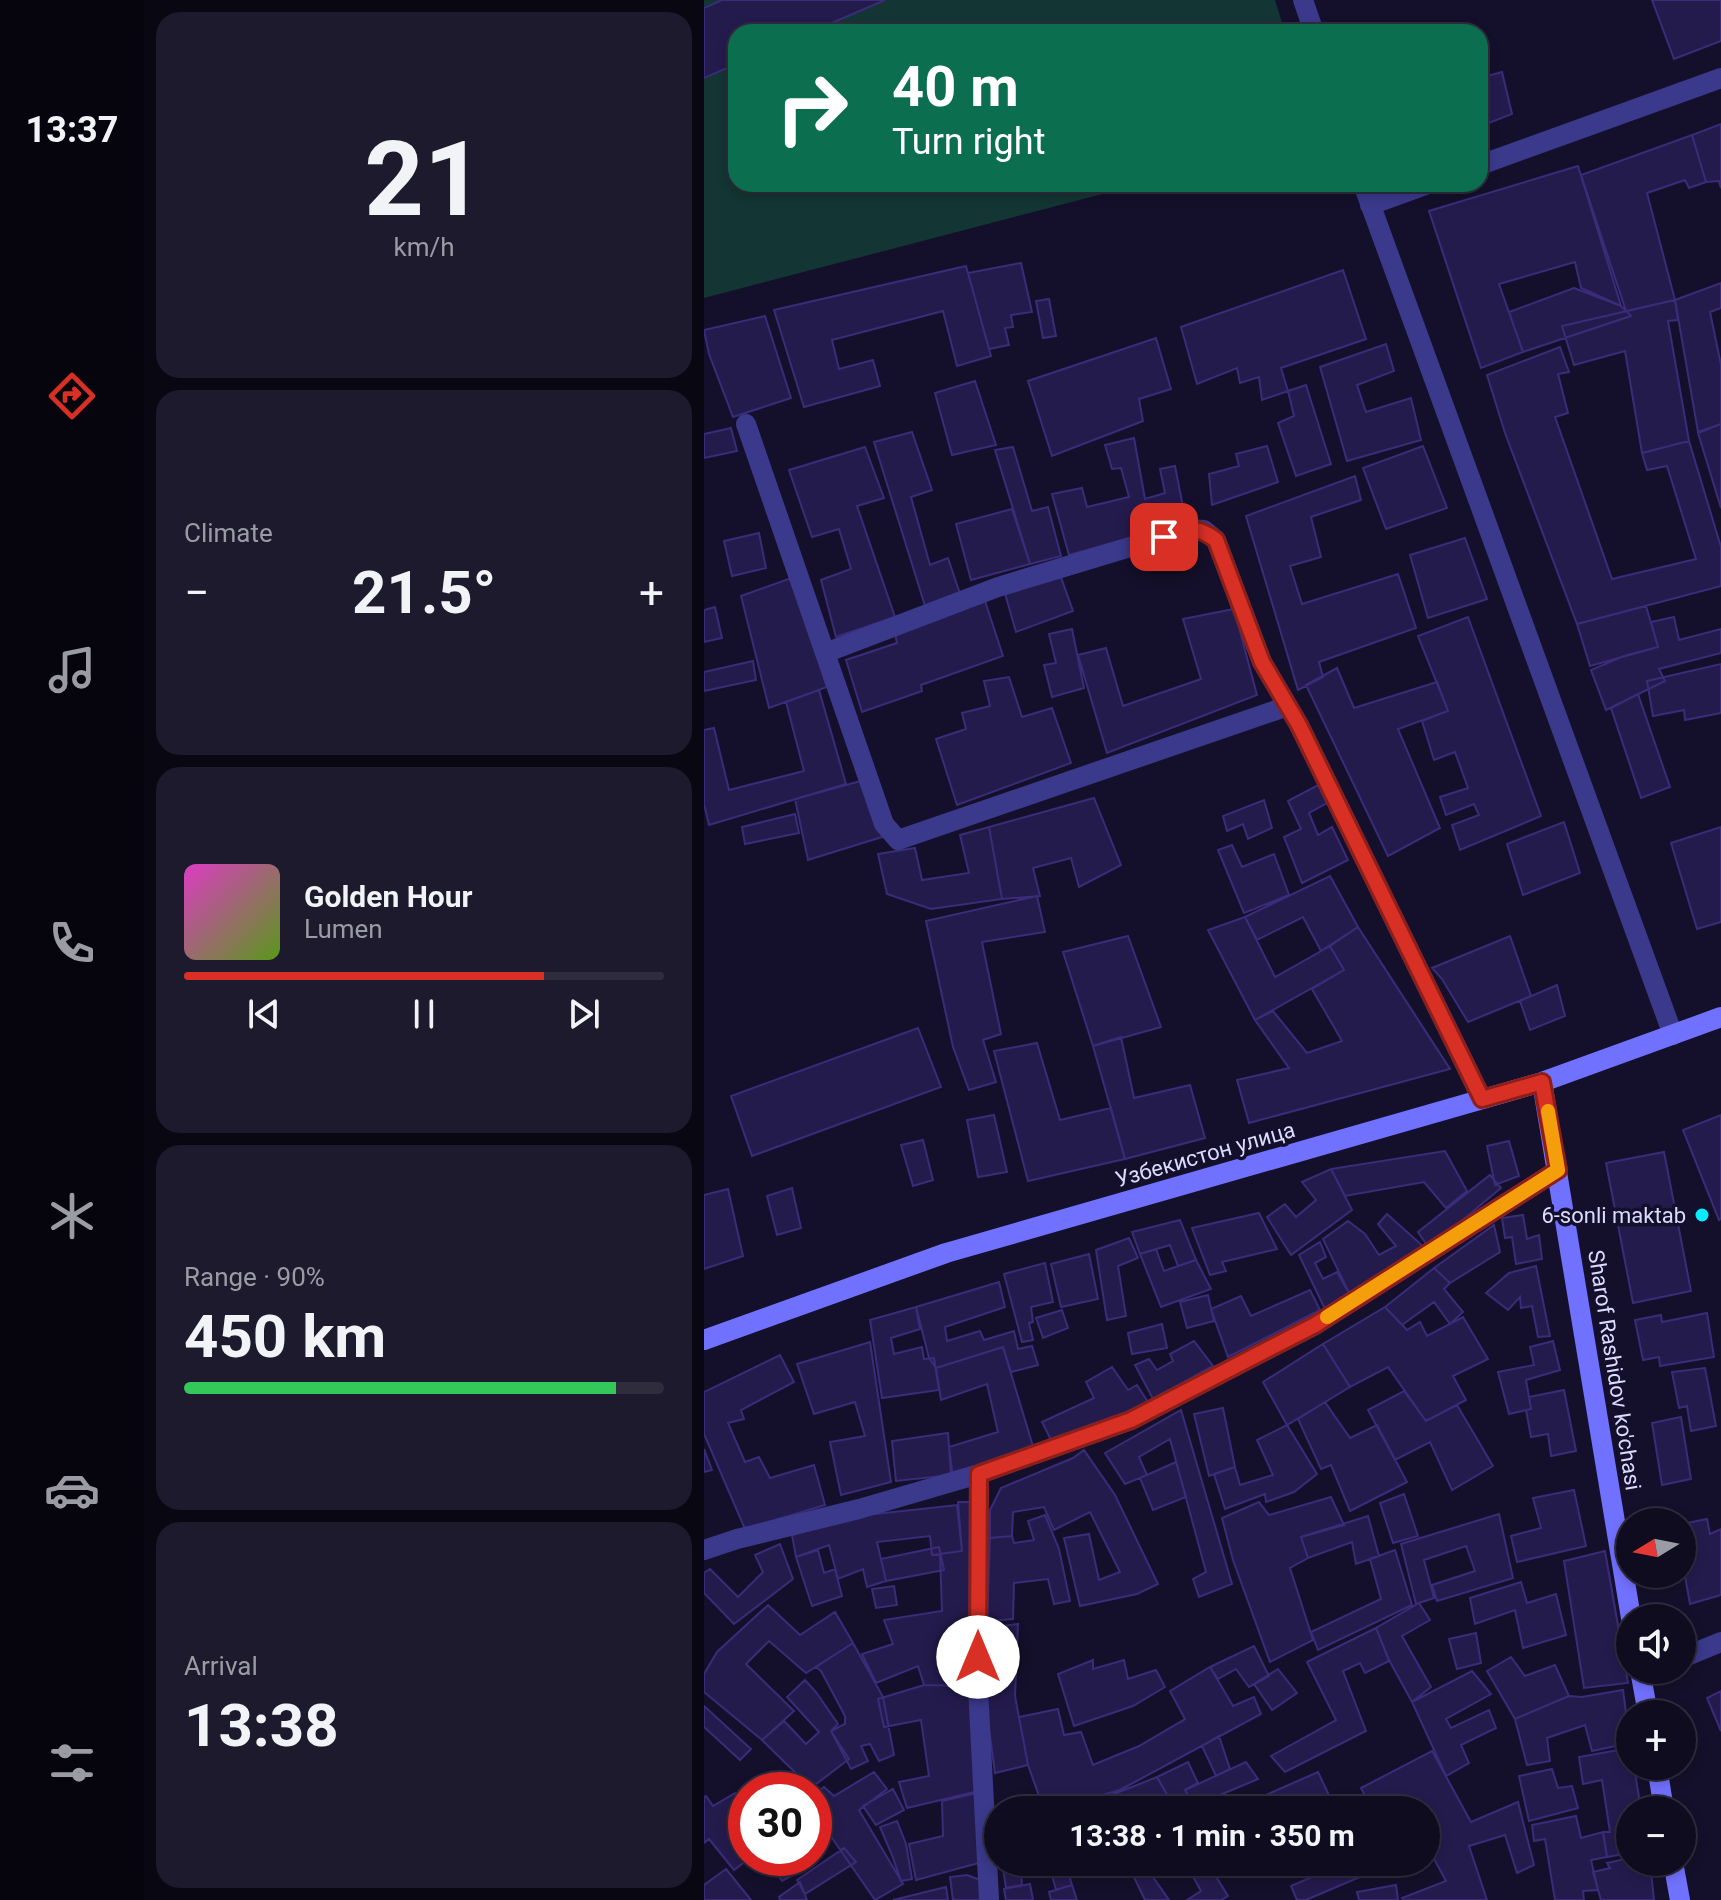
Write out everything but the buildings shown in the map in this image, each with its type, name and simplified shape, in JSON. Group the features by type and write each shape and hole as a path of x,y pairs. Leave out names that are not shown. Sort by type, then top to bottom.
{"main road":[{"name":"Узбекистон улица","path":"704,1340 946,1253 1542,1082 1721,1017"},
{"name":"Sharof Rashidov ko'chasi","path":"1542,1082 1629,1604"},
{"path":"1676,1876 1680,1900"}],"street":[{"path":"1303,0 1311,24"},
{"path":"1488,162 1721,78"},
{"path":"1366,192 1673,1035"},
{"path":"1370,205 1406,192"},
{"path":"746,424 884,824 898,840 1288,706"},
{"path":"825,653 998,587 1190,529 1204,530 1216,540 1262,662 1306,738 1482,1099"},
{"path":"704,1550 979,1474 1131,1420 1315,1325 1558,1170"},
{"path":"979,1474 978,1688 989,1899"},
{"path":"1696,1652 1721,1642"}],"green space":[{"path":"704,0 1275,0 1282,24 728,24 728,192 1110,192 704,298"}],"slow traffic":[{"path":"1327,1317 1558,1170 1548,1111"}],"place":[{"name":"6-sonli maktab","path":"1702,1215"}],"route":[{"path":"978,1657 979,1474 1131,1420 1315,1325 1558,1170 1542,1082 1482,1099 1299,725 1262,662 1216,540 1204,530 1190,529 1164,537"}]}
